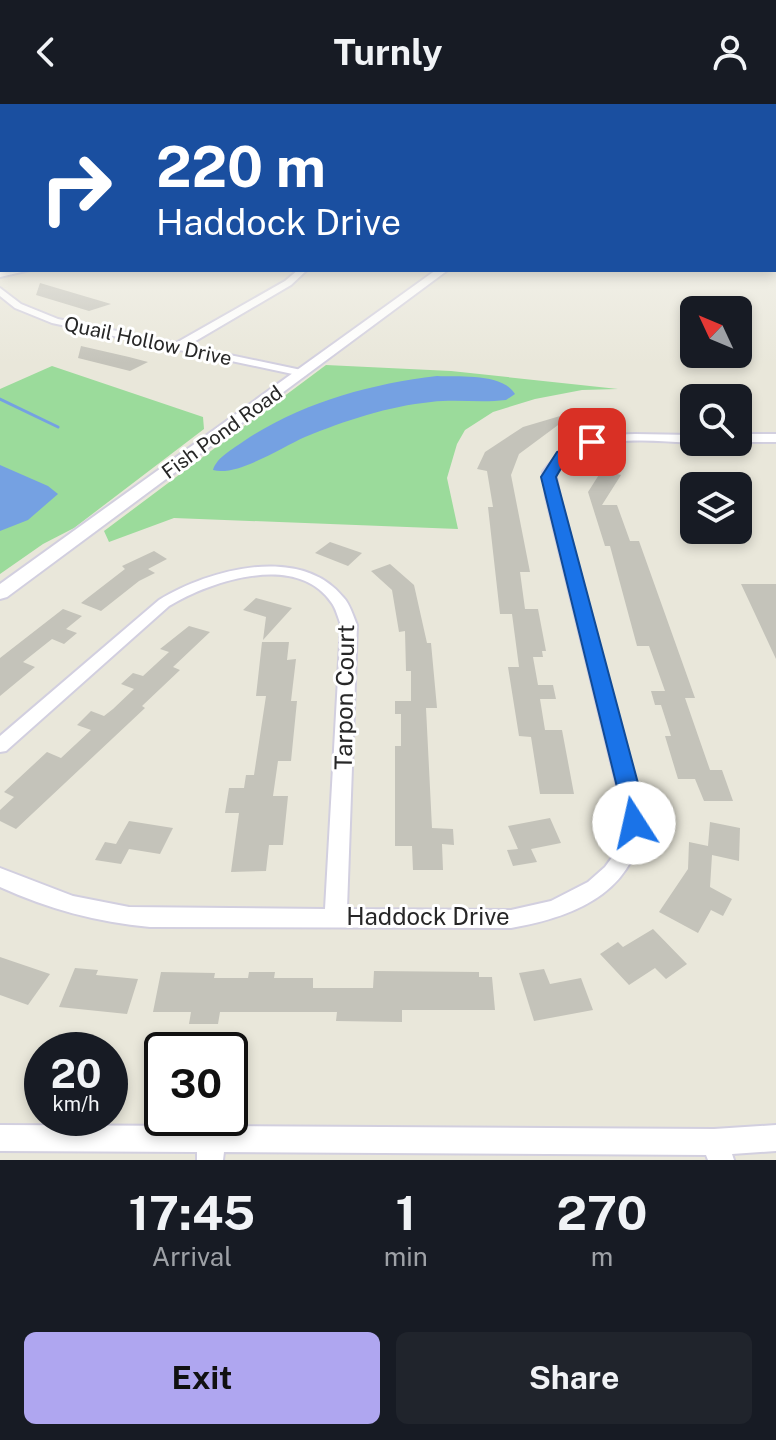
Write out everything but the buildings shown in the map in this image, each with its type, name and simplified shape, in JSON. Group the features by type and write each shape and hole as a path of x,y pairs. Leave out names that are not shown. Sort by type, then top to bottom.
{"street":[{"path":"177,347 288,283 301,272"},
{"name":"Fish Pond Road","path":"0,593 440,272"},
{"name":"Quail Hollow Drive","path":"0,291 18,306 47,319 302,373"},
{"path":"752,438 776,438"},
{"name":"Haddock Drive","path":"0,877 53,902 120,916 486,920 535,916 581,899 602,883 618,865 633,836 633,811 549,472 562,455 592,442 680,439"},
{"name":"Tarpon Court","path":"0,746 164,603 190,586 223,575 259,570 294,575 320,584 338,598 349,625 336,916"},
{"path":"0,1138 211,1148 717,1151 776,1138"}],"green space":[{"path":"326,365 451,371 618,389 582,390 535,399 493,412 465,430 457,444 447,478 458,529 174,518 109,542 104,531"},
{"path":"52,366 203,417 204,429 74,528 43,544 0,574 0,389"}],"water":[{"path":"437,376 491,379 509,387 515,394 506,400 440,401 383,411 305,437 247,465 223,471 213,470 222,457 244,441 312,406 386,384"},
{"path":"0,465 48,486 58,494 28,520 0,531"}],"waterway":[{"path":"0,399 58,427"}],"route":[{"path":"592,442 562,455 548,477 628,787 634,823"}]}
